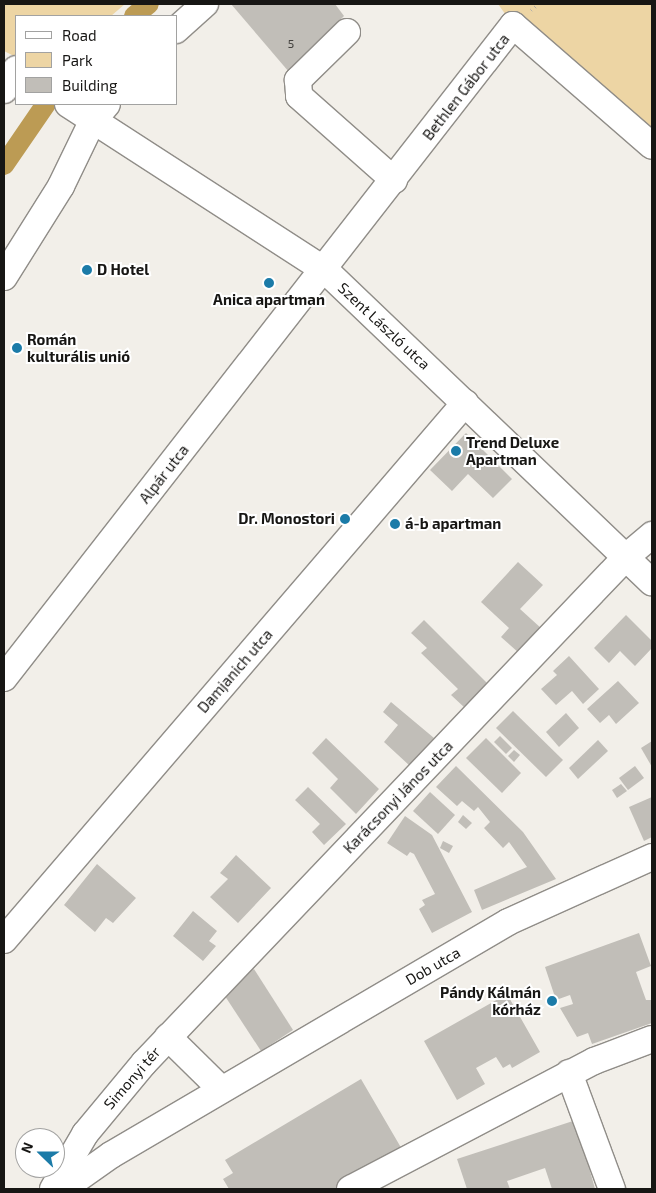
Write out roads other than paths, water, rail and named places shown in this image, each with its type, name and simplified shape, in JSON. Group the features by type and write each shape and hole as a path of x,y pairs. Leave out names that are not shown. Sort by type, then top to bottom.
{"street":[{"path":"178,28 205,4"},
{"name":"Bethlen Gábor utca","path":"324,270 513,26 652,146"},
{"path":"347,32 298,80 299,96 394,180"},
{"path":"4,57 15,67"},
{"path":"4,90 15,70"},
{"path":"4,277 61,186 87,111"},
{"name":"Szent László utca","path":"87,111 324,270 627,556 652,582"},
{"name":"Alpár utca","path":"4,678 324,270"},
{"name":"Damjanich utca","path":"4,940 466,403"},
{"path":"627,556 652,535"},
{"name":"Karácsonyi János utca","path":"168,1037 627,556"},
{"name":"Dob utca","path":"221,1090 508,922 652,858"},
{"name":"Simonyi tér","path":"53,1189 85,1134 168,1037 221,1090"},
{"path":"350,1189 569,1073 652,1039"},
{"path":"569,1073 612,1189"},
{"path":"63,1189 111,1155 190,1112 221,1090"},
{"path":"85,1134 111,1155"}],"waterway":[{"path":"135,15 149,4"},
{"path":"4,165 45,105"}],"place":[{"name":"D Hotel","path":"87,270"},
{"name":"Anica apartman","path":"269,283"},
{"name":"Román kulturális unió","path":"17,348"},
{"name":"Trend Deluxe Apartman","path":"456,451"},
{"name":"Dr. Monostori","path":"345,519"},
{"name":"á-b apartman","path":"395,524"},
{"name":"Pándy Kálmán kórház","path":"552,1001"}]}
